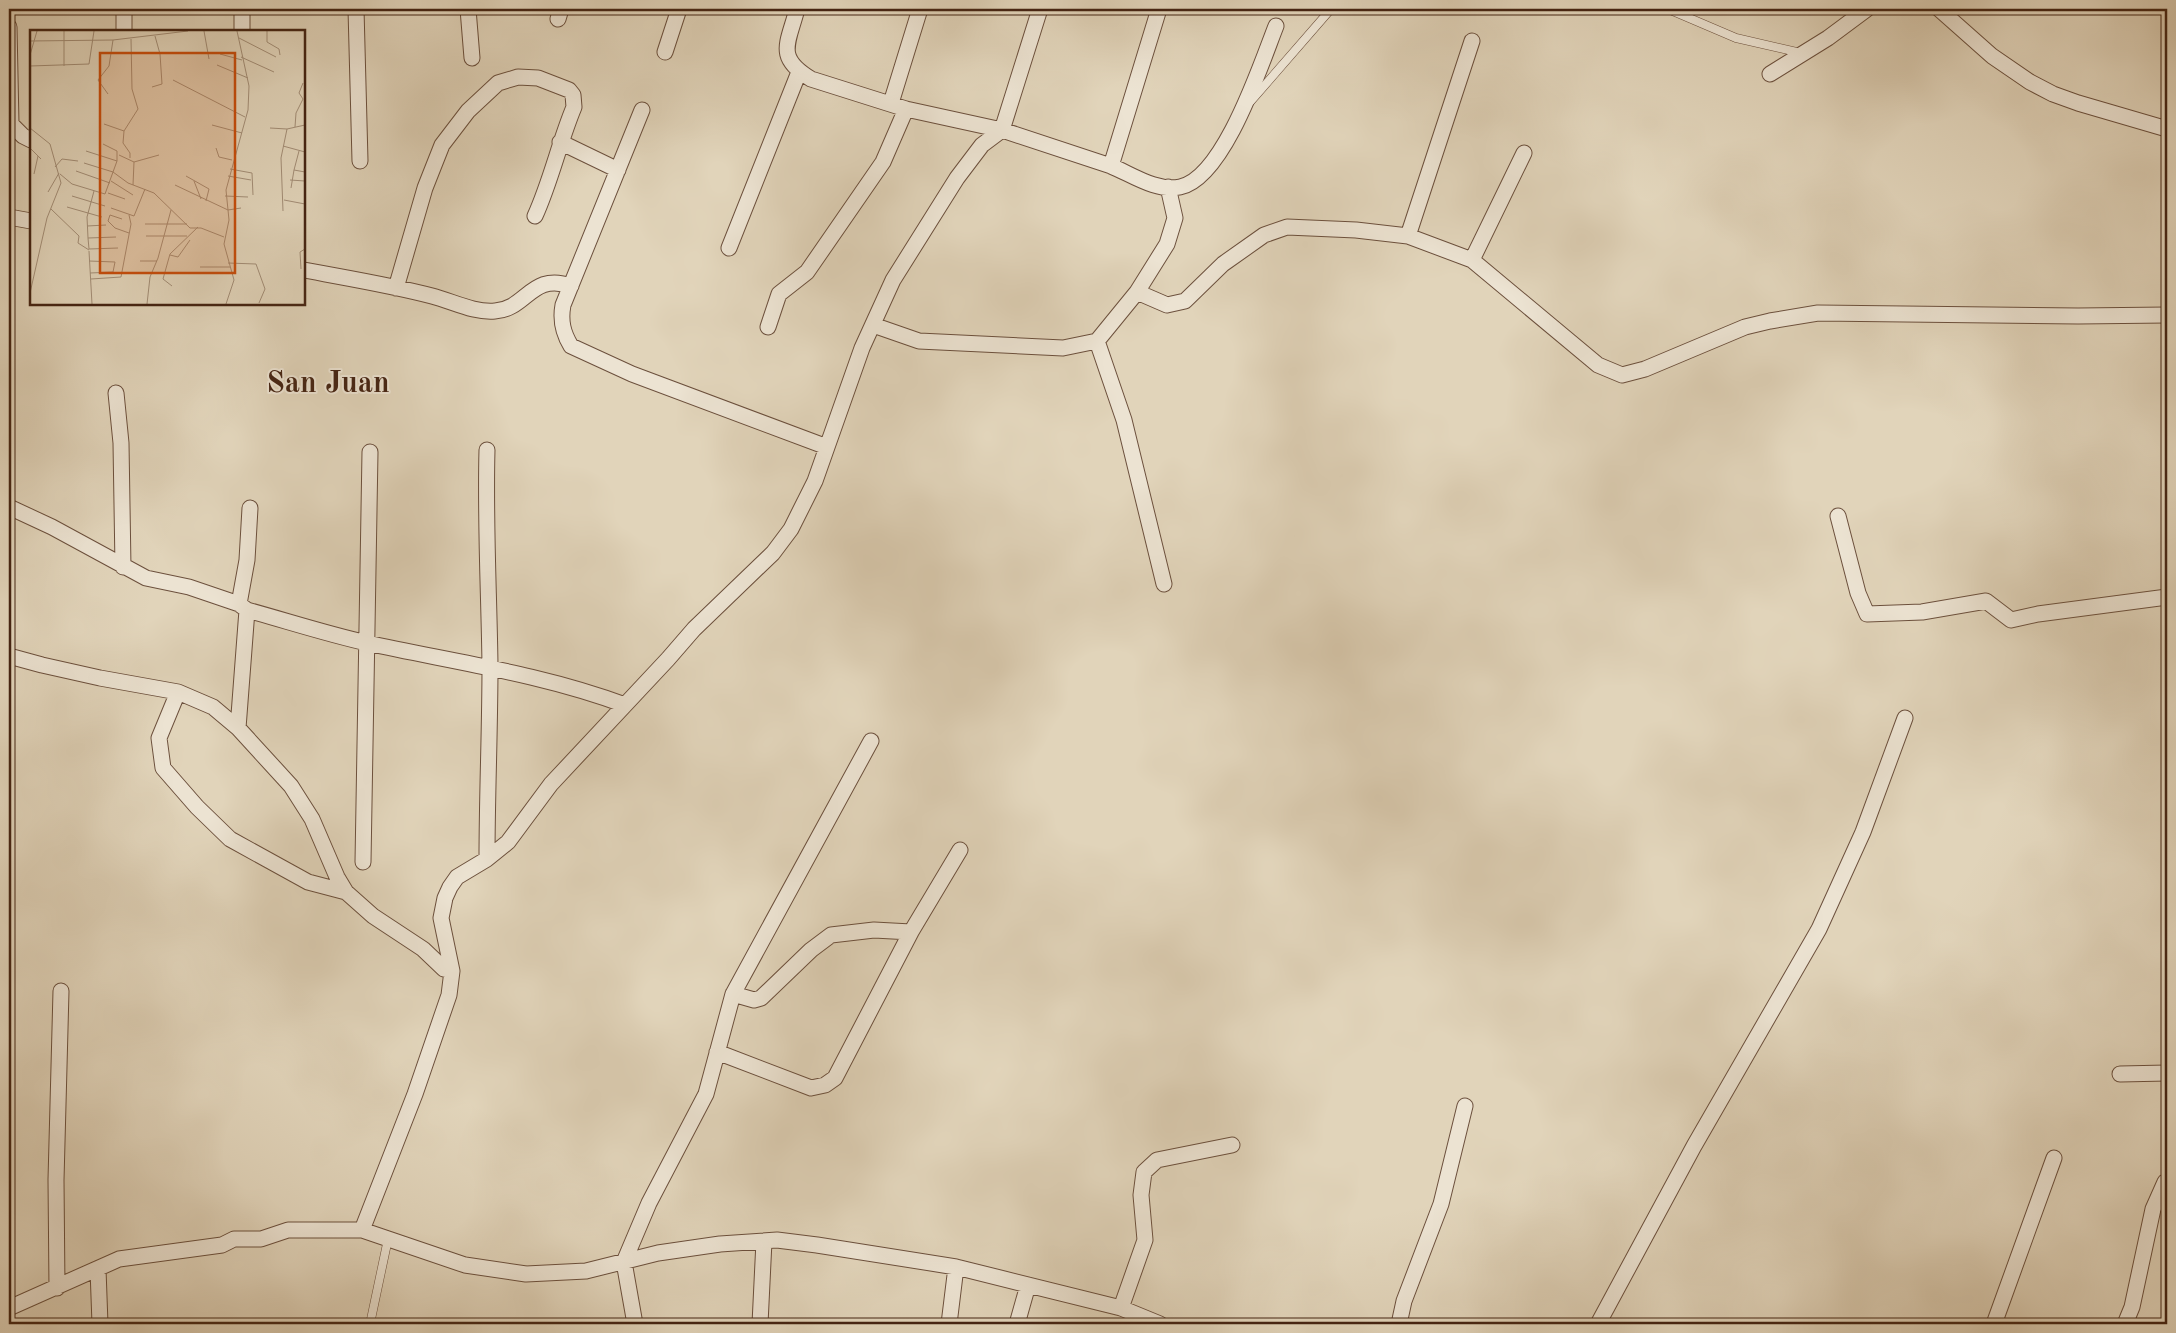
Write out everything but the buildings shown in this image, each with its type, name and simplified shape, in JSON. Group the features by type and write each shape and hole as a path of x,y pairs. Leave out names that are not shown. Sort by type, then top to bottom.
{"street":[{"path":"124,9 124,30"},
{"path":"242,9 242,30"},
{"path":"356,9 360,161"},
{"path":"468,9 472,58"},
{"path":"665,52 679,9"},
{"path":"797,9 786,50 791,63 799,72 811,79 906,109 1002,130 1111,166 1152,184 1168,187 1181,187 1204,171 1224,145 1242,112 1276,26"},
{"path":"891,104 920,9"},
{"path":"362,1230 392,1154 449,995 452,972 441,918 445,898 457,878 488,859 508,842 551,784 694,629 759,568 791,529 815,481 862,348 893,280 957,178 982,144 1002,130 1040,9"},
{"path":"1111,166 1159,9"},
{"path":"1770,74 1828,38 1867,9"},
{"path":"1939,9 1992,56 2030,82 2053,94 2078,103 2167,129"},
{"path":"9,27 11,124 23,136 30,140"},
{"path":"1408,236 1472,41"},
{"path":"729,248 799,72"},
{"path":"396,288 426,188 442,145 482,96 498,83 518,77 538,78 569,90 573,95 574,107 560,142 547,188 535,216"},
{"path":"768,327 780,294 807,272 883,162 906,109"},
{"path":"642,110 563,305 561,322 566,338 571,346 632,374 827,447"},
{"path":"560,142 618,170"},
{"path":"1472,260 1524,154"},
{"path":"873,325 919,341 1063,348 1097,341 1137,292 1167,244 1175,218 1168,187"},
{"path":"9,217 30,221"},
{"path":"1137,292 1167,305 1185,301 1223,264 1264,235 1286,227 1356,230 1408,236 1472,260 1598,366 1622,375 1645,369 1770,320 1818,313 2078,316 2167,315"},
{"path":"305,270 431,295 478,309 495,311 513,305 539,286 556,283 571,286"},
{"path":"1097,341 1124,420 1164,584"},
{"path":"116,393 120,443 123,567"},
{"path":"486,450 490,667 486,796 488,859"},
{"path":"363,862 370,452"},
{"path":"9,507 52,527 146,578 188,587 243,607 366,642 490,667 586,691 625,705"},
{"path":"238,728 243,607 248,560 250,508"},
{"path":"1838,516 1858,593 1867,614 1922,612 1986,601 2011,620 2038,614 2167,597"},
{"path":"9,656 90,676 178,692 213,707 238,728 278,770 302,802 312,819 346,892 373,916 423,949 444,969 452,972"},
{"path":"178,692 159,738 163,768 197,807 230,838 308,882 346,892"},
{"path":"1598,1324 1694,1146 1820,929 1863,832 1906,718"},
{"path":"635,1324 624,1262 649,1203 706,1094 733,994 871,741"},
{"path":"717,1052 811,1088 825,1085 835,1078 911,932 960,850"},
{"path":"733,994 754,1000 761,998 811,950 831,935 874,930 911,932"},
{"path":"57,1288 56,1180 61,991"},
{"path":"2120,1074 2167,1073"},
{"path":"1399,1324 1404,1300 1441,1204 1465,1106"},
{"path":"1120,1308 1146,1240 1141,1195 1144,1172 1157,1160 1232,1145"},
{"path":"1994,1324 2054,1158"},
{"path":"2125,1324 2132,1307 2153,1209 2165,1182"},
{"path":"9,1308 119,1260 222,1244 234,1238 261,1238 288,1230 362,1230 466,1266 526,1274 586,1272 676,1250 720,1244 764,1241 817,1244 956,1267 1120,1308 1160,1324"},
{"path":"760,1324 764,1241"},
{"path":"949,1324 956,1267"},
{"path":"98,1269 100,1324"},
{"path":"1017,1324 1028,1285"}],"lane":[{"path":"1242,112 1331,9"},
{"path":"1668,9 1736,38 1803,53"},
{"path":"370,1324 388,1239"}],"district":[{"name":"San Juan","path":"328,384"}]}
